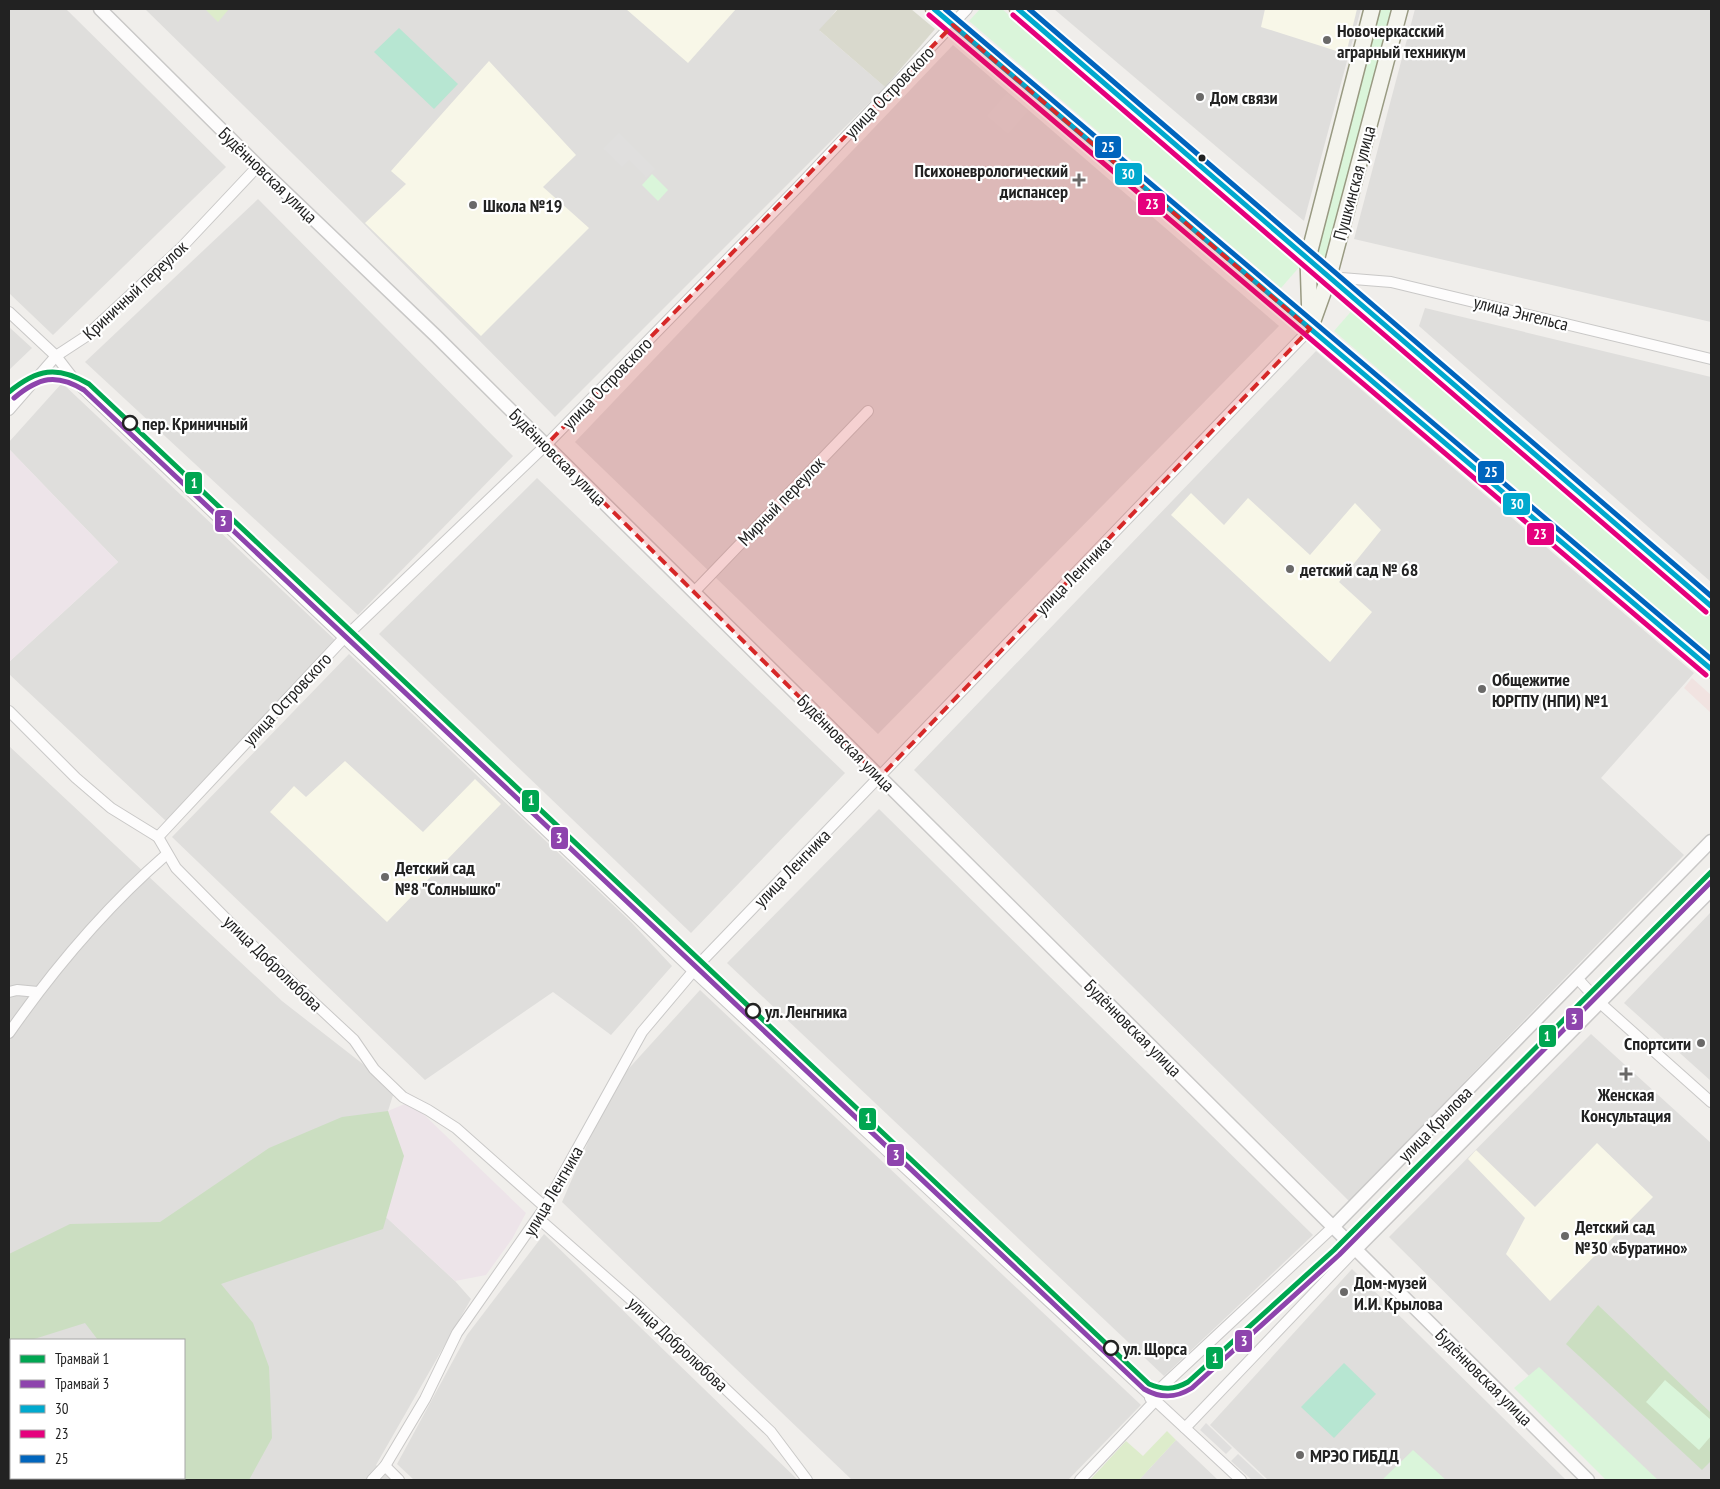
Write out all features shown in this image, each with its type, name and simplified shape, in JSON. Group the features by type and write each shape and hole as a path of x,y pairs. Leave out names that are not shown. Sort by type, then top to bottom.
{"main road":[{"path":"934,9 1711,669"},
{"path":"1018,9 1711,606"},
{"name":"Пушкинская улица","path":"1310,329 1308,258 1372,9"},
{"name":"Пушкинская улица","path":"1310,329 1329,276 1400,9"}],"street":[{"name":"Будённовская улица","path":"100,9 258,166 422,322 1588,1480"},
{"name":"улица Островского","path":"158,837 344,638 546,445 967,9"},
{"name":"Криничный переулок","path":"9,410 25,394 56,356 85,337 180,249 258,166"},
{"name":"улица Энгельса","path":"1329,276 1391,282 1711,359"},
{"path":"9,312 56,356 76,382 693,970 1152,1400 1241,1480"},
{"name":"улица Ленгника","path":"372,1480 385,1466 425,1399 457,1333 545,1207 642,1032 693,970 1310,329"},
{"name":"Мирный переулок","path":"694,592 868,411"},
{"name":"улица Добролюбова","path":"9,711 76,778 104,802 158,837 176,868 249,942 354,1040 374,1069 403,1097 456,1128 545,1207"},
{"name":"улица Крылова","path":"1080,1480 1152,1400 1333,1227 1711,841"},
{"path":"9,1033 38,992 105,911 167,854"},
{"name":"улица Крылова","path":"1185,1428 1355,1250 1545,1060 1599,1002 1711,890"},
{"path":"1577,978 1599,1002 1711,1102"},
{"path":"9,992 17,990 38,992"},
{"name":"улица Добролюбова","path":"538,1218 636,1304 771,1432 807,1480"},
{"path":"385,1466 399,1480"}],"highlighted area":[{"path":"953,25 1310,329 880,777 546,445"}],"shaded area":[{"path":"9,9 66,9 226,167 53,335 9,293"},
{"path":"145,9 837,9 820,31 885,87 555,417 346,206"},
{"path":"626,9 736,9 688,63"},
{"path":"838,9 911,9 935,29 885,87 819,30"},
{"path":"1054,9 1361,9 1304,221"},
{"name":"Новочеркасский аграрный техникум","path":"1265,9 1357,9 1346,54 1261,27"},
{"path":"1415,9 1711,9 1711,322 1354,239"},
{"path":"953,45 1279,326 878,734 575,442"},
{"name":"Школа №19","path":"489,61 576,155 543,187 589,228 481,336 365,223 406,184 391,171"},
{"path":"1007,93 1028,111 1008,134 987,116"},
{"path":"619,133 655,169 646,178 629,160 622,167 603,149"},
{"path":"258,199 513,456 358,615 85,362"},
{"path":"1425,308 1711,377 1711,582 1419,326"},
{"path":"9,327 32,348 9,370"},
{"path":"1316,351 1694,673 1601,778 1684,855 1349,1201 914,770"},
{"path":"62,383 335,640 166,821 9,674 9,662 118,562 9,449 9,442"},
{"path":"9,449 118,562 9,662"},
{"path":"537,478 845,773 691,933 379,634"},
{"name":"детский сад № 68","path":"1191,493 1224,525 1248,498 1310,555 1355,503 1381,530 1339,582 1372,612 1330,662 1171,515"},
{"path":"349,654 631,922 672,966 611,1035 553,992 425,1080 172,837"},
{"path":"1692,678 1711,695 1711,713 1684,688"},
{"path":"9,746 282,1001 395,1089 388,1111 404,1156 386,1217 455,1281 471,1299 376,1465 391,1480 9,1480"},
{"name":"Детский сад №8 \"Солнышко\"","path":"345,761 423,832 475,779 501,804 387,922 270,812 294,786 306,797"},
{"path":"879,809 1313,1235 1164,1376 727,963"},
{"path":"1711,912 1711,1081 1624,1003"},
{"path":"700,990 1141,1405 1068,1480 852,1480 562,1202 612,1087"},
{"path":"1591,1034 1711,1143 1711,1480 1634,1480 1389,1237"},
{"path":"407,1103 415,1106 526,1213 512,1239 486,1275 455,1281 386,1217 403,1156 388,1111"},
{"name":"Детский сад №30 «Буратино»","path":"1597,1143 1653,1197 1550,1301 1506,1254 1525,1218 1468,1159 1476,1150 1535,1207"},
{"path":"544,1234 798,1480 414,1480 397,1464 467,1335"},
{"path":"1352,1269 1566,1480 1268,1480 1210,1425"},
{"path":"1206,1423 1232,1448 1226,1454 1200,1430"},
{"path":"1176,1440 1218,1480 1139,1480"},
{"path":"1238,1454 1266,1480 1252,1480 1231,1461"}],"green space":[{"path":"205,9 229,9 218,22"},
{"path":"980,9 1002,9 1301,265 1281,288 969,21"},
{"path":"1376,9 1393,9 1329,260 1314,256"},
{"path":"399,28 458,84 434,109 374,52"},
{"path":"652,174 668,190 658,201 642,185"},
{"path":"1354,308 1711,613 1711,655 1334,331"},
{"path":"388,1111 404,1156 383,1229 221,1284 253,1323 269,1367 272,1438 249,1480 127,1480 185,1479 185,1339 97,1339 85,1323 34,1339 10,1339 9,1354 9,1254 70,1224 160,1222 269,1148 342,1117"},
{"path":"1598,1305 1711,1413 1711,1461 1702,1470 1566,1344"},
{"path":"1344,1363 1376,1394 1334,1438 1301,1407"},
{"path":"1539,1367 1658,1480 1606,1480 1514,1388"},
{"path":"1665,1380 1711,1420 1711,1436 1699,1450 1646,1402"},
{"path":"1167,1431 1176,1440 1139,1480 1090,1480 1126,1441 1143,1456"},
{"path":"1413,1450 1446,1480 1382,1480"}],"tram line":[{"name":"1","path":"9,392 29,378 48,372 67,374 89,384 1149,1384 1154,1386 1173,1388 1188,1382 1334,1250 1711,872"},
{"name":"3","path":"14,398 32,386 48,380 65,381 84,390 1144,1389 1162,1396 1180,1394 1192,1388 1339,1255 1711,882"}],"transit line":[{"name":"30","path":"934,9 1711,669"},
{"name":"25","path":"945,9 1711,659"},
{"name":"30","path":"1018,9 1711,606"},
{"name":"25","path":"1029,9 1711,596"},
{"name":"23","path":"929,15 1706,675"},
{"name":"23","path":"1013,15 1706,612"}],"place":[{"name":"Новочеркасский аграрный техникум","path":"1327,40"},
{"name":"Дом связи","path":"1200,97"},
{"name":"Психоневрологический диспансер","path":"1079,180"},
{"name":"Школа №19","path":"473,205"},
{"name":"пер. Криничный","path":"130,423"},
{"name":"детский сад № 68","path":"1290,569"},
{"name":"Общежитие ЮРГПУ (НПИ) №1","path":"1482,689"},
{"name":"Детский сад №8 \"Солнышко\"","path":"385,877"},
{"name":"ул. Ленгника","path":"753,1011"},
{"name":"Спортсити","path":"1701,1043"},
{"name":"Женская Консультация","path":"1626,1074"},
{"name":"Детский сад №30 «Буратино»","path":"1565,1236"},
{"name":"Дом-музей И.И. Крылова","path":"1344,1292"},
{"name":"ул. Щорса","path":"1111,1348"},
{"name":"МРЭО ГИБДД","path":"1300,1455"}]}
